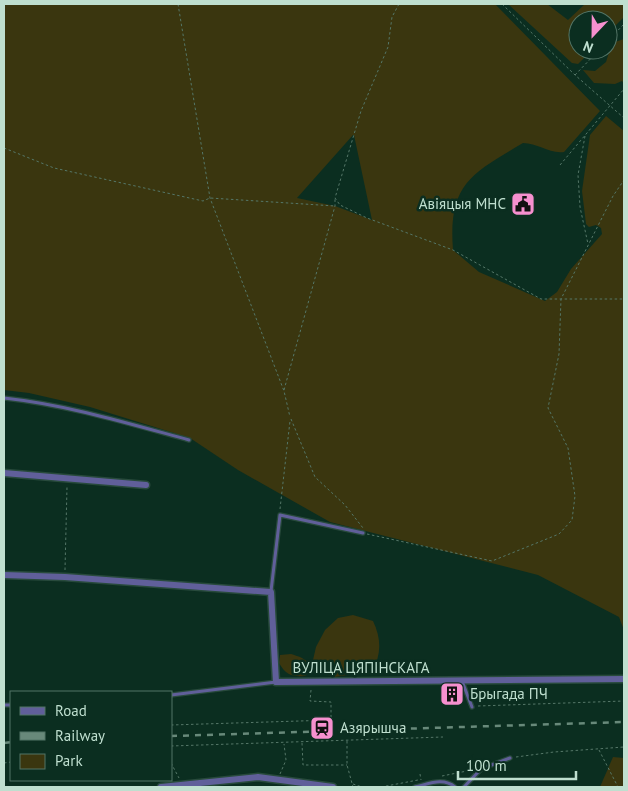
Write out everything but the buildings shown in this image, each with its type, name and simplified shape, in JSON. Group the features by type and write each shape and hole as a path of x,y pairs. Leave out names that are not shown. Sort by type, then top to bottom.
{"street":[{"path":"4,473 146,485"},
{"path":"4,576 65,577 271,592"},
{"name":"ВУЛІЦА ЦЯПІНСКАГА","path":"271,592 276,682 624,679"},
{"path":"161,787 250,778 333,787"}],"lane":[{"path":"4,398 41,402 90,412 189,440"},
{"path":"271,592 280,515 363,533"},
{"path":"462,680 472,707"},
{"path":"172,695 276,682"},
{"path":"464,787 480,769 510,758"},
{"path":"415,787 437,782 449,782 455,787"}],"path":[{"path":"178,4 210,198 284,391 290,419 315,477 362,526 363,533 492,561 559,534 572,520 575,496 568,448 548,408 559,354 561,299 613,196 624,180"},
{"path":"284,391 336,206 335,198 361,111 388,47 392,17 399,4"},
{"path":"502,4 575,75 624,118"},
{"path":"575,75 589,60"},
{"path":"560,165 611,106 624,88"},
{"path":"585,136 578,175 580,207 588,246"},
{"path":"4,148 54,168 203,201 210,198 336,206"},
{"path":"335,198 340,205 367,218 453,250 541,299 624,299"},
{"path":"280,515 290,419"},
{"path":"65,577 67,478"},
{"path":"312,681 310,701 331,702 331,741"},
{"path":"472,707 624,701"},
{"path":"172,725 332,720"},
{"path":"172,746 443,738"},
{"path":"347,741 347,765 353,787"},
{"path":"302,742 303,765 347,765"},
{"path":"278,780 286,760 284,743"},
{"path":"510,758 624,747"},
{"path":"598,749 618,787"},
{"path":"172,765 182,784"},
{"path":"352,784 362,787"}],"green space":[{"path":"4,4 495,4 600,111 564,152 523,143 477,173 459,195 452,228 453,250 479,272 545,301 557,292 571,269 602,234 601,228 596,225 589,227 586,224 582,191 590,135 606,116 624,131 624,630 619,617 538,575 330,522 238,470 190,438 90,407 29,393 4,390","holes":["354,135 372,220 335,206 297,198"]},
{"path":"508,4 547,4 568,20 568,59"},
{"path":"585,4 624,4 624,17 618,23 618,10 579,10"},
{"path":"624,39 624,84 622,81 615,84 594,83 583,70 595,71 607,60 618,60 618,41"},
{"path":"569,60 582,60 578,64"},
{"path":"353,615 373,621 376,627 379,652 372,671 335,677 317,672 313,660 316,647 325,630 338,618"},
{"path":"291,654 304,659 310,667 310,671 305,676 290,674 279,663 280,655"},
{"path":"613,757 624,758 624,787 600,787"}],"railway":[{"path":"172,736 624,722"},
{"path":"4,743 10,742"}],"place":[{"name":"Авіяцыя МНС","path":"523,204"},
{"name":"Брыгада ПЧ","path":"452,694"},
{"name":"Азярышча","path":"322,728"}]}
